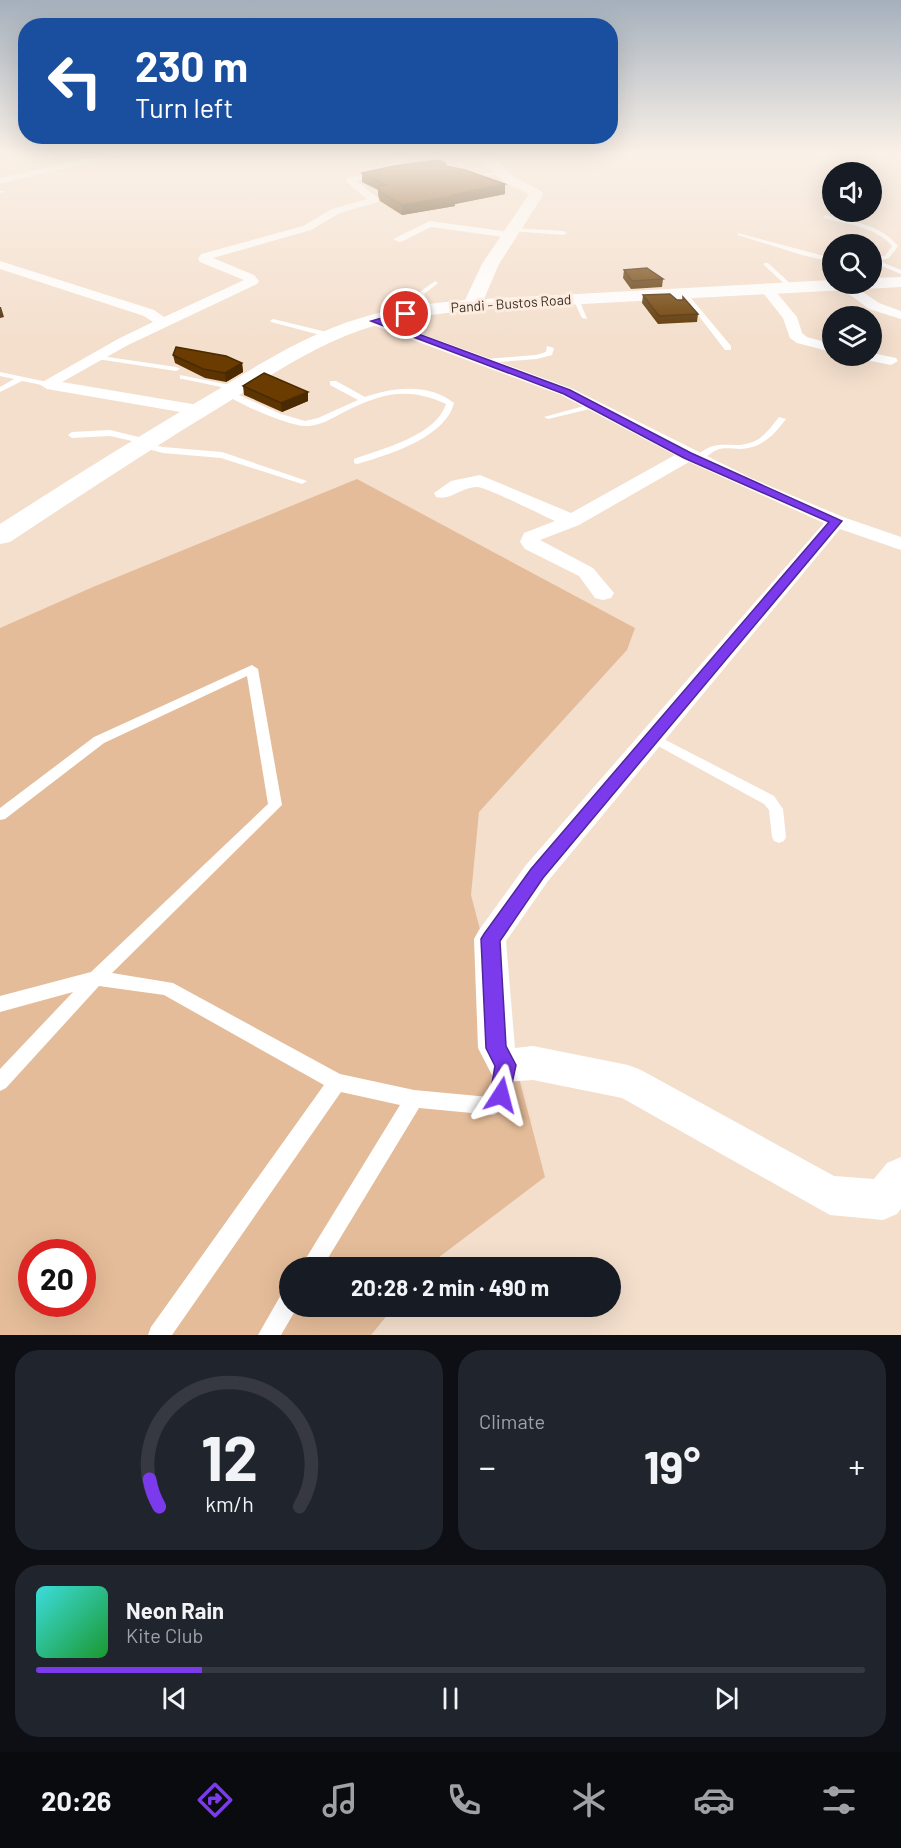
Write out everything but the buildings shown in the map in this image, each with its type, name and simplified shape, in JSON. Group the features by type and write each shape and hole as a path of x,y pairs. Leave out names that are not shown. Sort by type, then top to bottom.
{"main road":[{"path":"473,305 476,291 522,216"},
{"name":"Pandi - Bustos Road","path":"882,283 901,282"},
{"name":"Pandi - Bustos Road","path":"0,536 198,410 291,355 332,336 375,321 431,309 473,305 576,299 677,298 766,289 822,286"}],"street":[{"path":"47,384 163,323 253,281 204,259 205,257 298,231 328,216"},
{"path":"399,239 430,224 511,232"},
{"path":"0,265 149,313 163,323"},
{"path":"766,289 790,317 795,335 802,340 822,345"},
{"path":"857,294 874,306 901,315"},
{"path":"375,321 534,378 595,405 693,458 836,521 901,544"},
{"path":"882,359 891,361"},
{"path":"47,384 198,410"},
{"path":"603,593 586,572 532,545 531,537 572,521 693,458"},
{"path":"443,493 470,481 480,481 572,521"},
{"path":"836,521 537,873 490,939 496,1048 506,1065 533,1063 628,1082 830,1195 883,1200 901,1177"}],"lane":[{"path":"843,222 879,234"},
{"path":"511,232 564,233"},
{"path":"740,234 822,258"},
{"path":"882,236 893,242 895,246 887,257 882,258"},
{"path":"766,264 792,288"},
{"path":"882,264 901,272"},
{"path":"431,309 420,294 435,283"},
{"path":"677,298 728,348"},
{"path":"576,299 585,318"},
{"path":"273,321 332,336"},
{"path":"487,361 537,357 549,352 550,348"},
{"path":"97,357 176,369"},
{"path":"0,375 47,384"},
{"path":"0,390 20,378"},
{"path":"183,378 231,391 292,421 305,424 320,420 384,391 422,392 438,396 450,403 450,410 445,420 433,429 357,461"},
{"path":"333,383 363,399"},
{"path":"548,417 595,405"},
{"path":"693,458 714,446 752,445 782,419"},
{"path":"72,435 110,433 163,450 222,455 302,481"},
{"path":"0,815 99,740 252,669 275,805 96,978 0,1082"},
{"path":"654,738 769,800 776,809 779,837"},
{"path":"0,1004 96,978 167,988 337,1082 414,1099 493,1106 501,1095 506,1065"},
{"path":"159,1335 337,1082"},
{"path":"317,1257 414,1099"},
{"path":"269,1335 280,1317"}],"shaded area":[{"path":"357,479 635,628 627,650 479,812 471,895 545,1177 439,1257 279,1257 279,1317 386,1317 371,1335 0,1335 0,628 93,587"}],"route":[{"path":"406,314 375,321 567,392 744,482 836,521 537,873 490,939 496,1048 506,1065 501,1095"}]}
